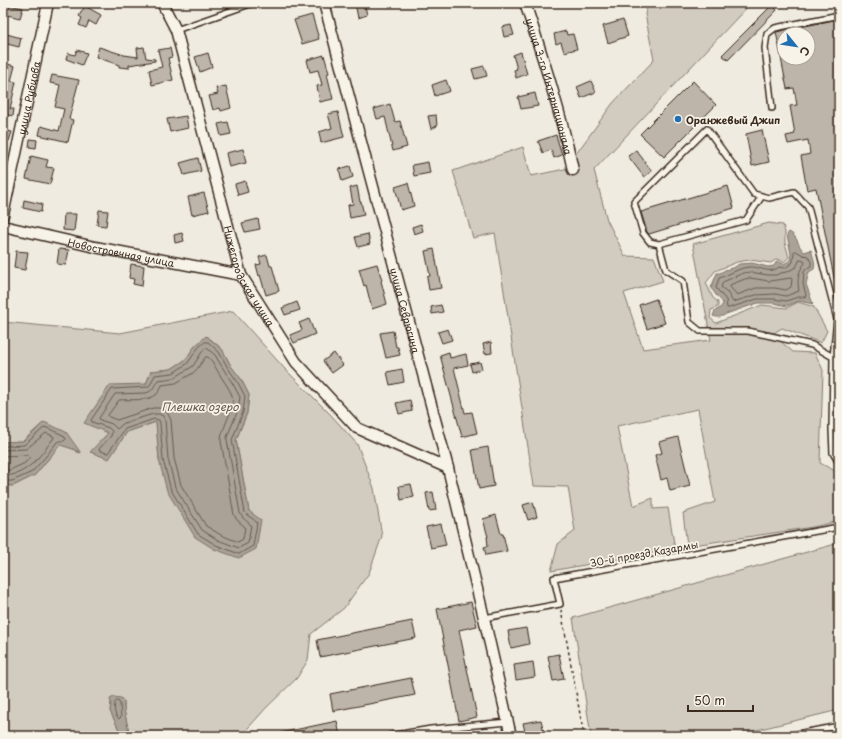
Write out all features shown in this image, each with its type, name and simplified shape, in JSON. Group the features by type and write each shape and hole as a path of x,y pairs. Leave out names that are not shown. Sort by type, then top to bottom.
{"street":[{"name":"улица Рубцова","path":"3,216 48,3"},
{"name":"Нижегородская улица","path":"162,3 176,30 241,275 296,362 357,428 448,468"},
{"name":"улица Севрюгина","path":"324,3 448,468 511,736"},
{"name":"улица 3-го Интернационала","path":"525,3 553,91 573,170"},
{"name":"Новостроечная улица","path":"3,226 95,247 241,275"}],"lane":[{"path":"176,30 253,3"},
{"path":"772,108 765,48 767,34 775,28 839,15"},
{"path":"762,196 746,220 659,244 650,242 643,233 634,202 707,130 754,194 762,196 769,198 794,192 808,207 837,320 833,357 832,448 833,453 839,463"},
{"path":"659,244 666,270 683,281 689,322 700,331 748,331 812,345 833,357"},
{"name":"30-й проезд Казармы","path":"560,604 554,578 839,527"},
{"path":"484,618 560,604"},
{"path":"389,736 431,729 508,722"},
{"path":"787,736 839,726"}],"path":[{"path":"560,604 584,736"}],"shaded area":[{"path":"648,3 751,3 594,170 607,220 625,256 654,257 663,281 624,293 643,349 711,340 693,244 769,223 783,225 785,232 785,243 789,257 784,262 777,259 771,263 750,260 737,262 715,271 706,283 713,298 718,302 718,307 711,310 710,318 716,323 762,305 787,308 798,302 814,307 827,331 821,343 782,328 772,334 793,352 815,353 823,370 820,463 839,473 839,521 813,527 687,546 683,513 715,502 698,409 617,426 633,506 653,498 653,509 668,508 675,549 551,571 558,544 575,531 568,487 534,486 495,233 473,238 453,171 523,147 531,176 565,169 613,103 654,60 645,14"},
{"path":"233,311 284,368 331,415 357,444 374,488 382,536 369,573 344,608 311,634 308,660 297,678 266,708 241,736 130,736 124,710 124,702 111,703 110,711 122,736 3,736 3,485 13,486 35,475 60,444 79,453 44,422 23,441 6,442 3,440 3,322 120,333","holes":["207,336 222,349 249,395 247,413 236,440 249,511 159,460 156,422 127,432 109,458 91,452 109,433 146,384 151,371 171,369 185,360 195,346"]},
{"path":"839,543 839,710 732,736 591,736 573,618"}],"water":[{"path":"789,232 796,238 804,252 811,250 815,267 809,272 806,284 813,304 799,301 787,306 774,303 758,303 721,316 713,316 715,311 723,304 711,288 717,273 735,267 739,264 752,263 768,267 774,266 777,261 784,264 790,260 791,254 787,235"},
{"name":"Плешка озеро","path":"206,336 222,349 249,395 247,413 236,440 249,511 261,520 256,549 239,558 214,549 195,537 167,491 159,460 156,422 127,432 109,459 90,452 108,433 84,423 110,385 146,384 151,371 171,369 185,360 195,346"},
{"path":"44,422 66,432 81,453 60,445 35,475 13,486 3,485 3,440 6,442 23,441"},
{"path":"114,697 121,698 124,702 124,710 130,736 122,736 110,711 110,699"}],"building":[{"path":"355,3 363,3 367,15 358,18"},
{"path":"9,5 23,8 20,18 7,15"},
{"path":"772,5 777,10 728,60 722,55"},
{"path":"85,6 101,15 96,25 89,21 86,28 79,25 82,18 79,16"},
{"path":"312,15 319,39 302,44 294,20"},
{"path":"839,19 839,287 836,287 816,188 807,190 801,156 810,154 808,140 788,144 786,136 795,134 790,106 797,105 794,88 787,89 783,66 816,66 816,26 805,26"},
{"path":"623,20 628,36 608,43 603,26"},
{"path":"511,25 514,35 504,37 502,27"},
{"path":"566,31 567,35 573,34 577,49 564,52 561,42 556,44 554,34"},
{"path":"3,33 21,38 19,47 3,43"},
{"path":"99,47 124,55 138,57 137,48 144,47 146,58 155,59 155,61 129,65 129,68 119,67 119,65 96,57"},
{"path":"170,48 172,57 168,58 173,80 152,85 149,70 162,67 158,50"},
{"path":"77,50 87,53 82,65 66,59 68,53 75,55"},
{"path":"521,52 527,74 516,78 514,70 517,69 513,55"},
{"path":"208,53 212,67 200,72 195,57"},
{"path":"324,55 329,73 327,74 333,99 320,102 317,86 322,85 318,70 310,72 307,60"},
{"path":"3,63 15,66 11,81 16,82 10,109 14,109 13,116 3,114 3,82 5,74 3,73"},
{"path":"484,66 487,76 475,79 472,69"},
{"path":"52,75 79,80 69,119 73,120 68,142 39,135 41,126 59,131 64,109 55,107 60,85 50,83"},
{"path":"446,80 450,91 435,96 432,85"},
{"path":"591,81 596,92 581,98 577,87"},
{"name":"Оранжевый Джип","path":"693,81 716,105 664,157 640,134"},
{"path":"226,86 231,108 221,111 220,108 213,110 209,96 218,94 216,88"},
{"path":"535,93 538,106 521,109 518,97"},
{"path":"390,104 395,122 400,121 407,147 393,151 385,117 377,119 374,109"},
{"path":"338,112 344,137 321,143 319,132 332,128 328,114"},
{"path":"436,115 437,126 431,129 428,116"},
{"path":"186,116 188,128 170,132 167,119"},
{"path":"228,122 231,134 221,136 218,124"},
{"path":"3,130 12,132 9,141 3,140"},
{"path":"762,130 769,162 752,166 746,134"},
{"path":"556,135 562,155 554,158 551,150 543,153 538,141"},
{"path":"30,139 37,140 36,148 29,147"},
{"path":"243,149 246,163 229,167 226,153"},
{"path":"636,150 652,171 644,177 628,156"},
{"path":"31,156 48,160 46,167 54,168 50,184 26,179"},
{"path":"198,158 201,171 184,175 180,163"},
{"path":"428,162 430,173 414,176 412,165"},
{"path":"350,166 353,177 342,181 339,169"},
{"path":"245,181 248,192 238,195 235,184"},
{"path":"408,183 414,206 401,210 395,187"},
{"path":"357,186 364,215 350,218 348,205 353,204 350,188"},
{"path":"728,186 734,208 649,234 647,232 641,212"},
{"path":"204,193 209,211 192,215 188,197"},
{"path":"24,200 42,204 41,212 23,208"},
{"path":"99,210 108,211 106,226 97,225"},
{"path":"64,214 76,214 74,231 63,230"},
{"path":"258,219 260,229 245,232 242,223"},
{"path":"421,224 423,231 414,234 412,227"},
{"path":"182,233 184,241 175,243 174,235"},
{"path":"368,234 370,244 358,247 355,237"},
{"path":"59,249 69,250 66,265 57,264"},
{"path":"434,249 441,288 429,290 427,277 430,276 425,251"},
{"path":"16,251 28,252 25,270 14,268"},
{"path":"267,255 270,266 272,266 279,291 266,295 256,265 261,264 259,257"},
{"path":"131,264 144,266 142,286 133,284 134,279 129,278"},
{"path":"377,264 387,304 372,309 366,285 364,286 359,269"},
{"path":"656,299 665,323 647,329 639,305"},
{"path":"297,302 300,310 285,315 282,308"},
{"path":"441,305 443,312 432,314 431,307"},
{"path":"309,319 315,334 294,343 290,335 302,330 299,323"},
{"path":"448,329 452,340 442,343 438,332"},
{"path":"393,331 396,347 398,347 400,355 386,358 380,333"},
{"path":"491,342 492,353 485,354 483,344"},
{"path":"449,352 450,358 466,354 468,365 454,368 465,413 472,412 477,433 462,437 440,355"},
{"path":"334,353 343,365 332,373 323,361"},
{"path":"480,362 482,369 472,372 470,364"},
{"path":"402,369 404,382 390,385 387,372"},
{"path":"410,400 412,411 399,414 396,403"},
{"path":"678,437 690,486 670,491 667,478 661,480 655,455 662,453 659,442"},
{"path":"488,447 494,486 479,489 472,450"},
{"path":"411,484 414,497 401,500 399,486"},
{"path":"433,492 436,510 429,511 426,493"},
{"path":"533,502 537,517 528,520 523,505"},
{"path":"496,515 507,551 486,555 484,547 488,546 488,537 483,519"},
{"path":"441,524 446,545 431,548 426,527"},
{"path":"471,602 477,626 459,630 477,717 459,721 437,609"},
{"path":"412,621 416,638 320,657 317,640"},
{"path":"526,628 529,644 511,648 508,631"},
{"path":"559,654 564,679 553,681 548,656"},
{"path":"533,662 535,677 516,680 514,665"},
{"path":"411,678 415,695 333,711 330,694"},
{"path":"541,720 545,736 526,736 523,723"},
{"path":"337,721 340,736 280,736 280,733"}],"place":[{"name":"Оранжевый Джип","path":"678,119"}]}
